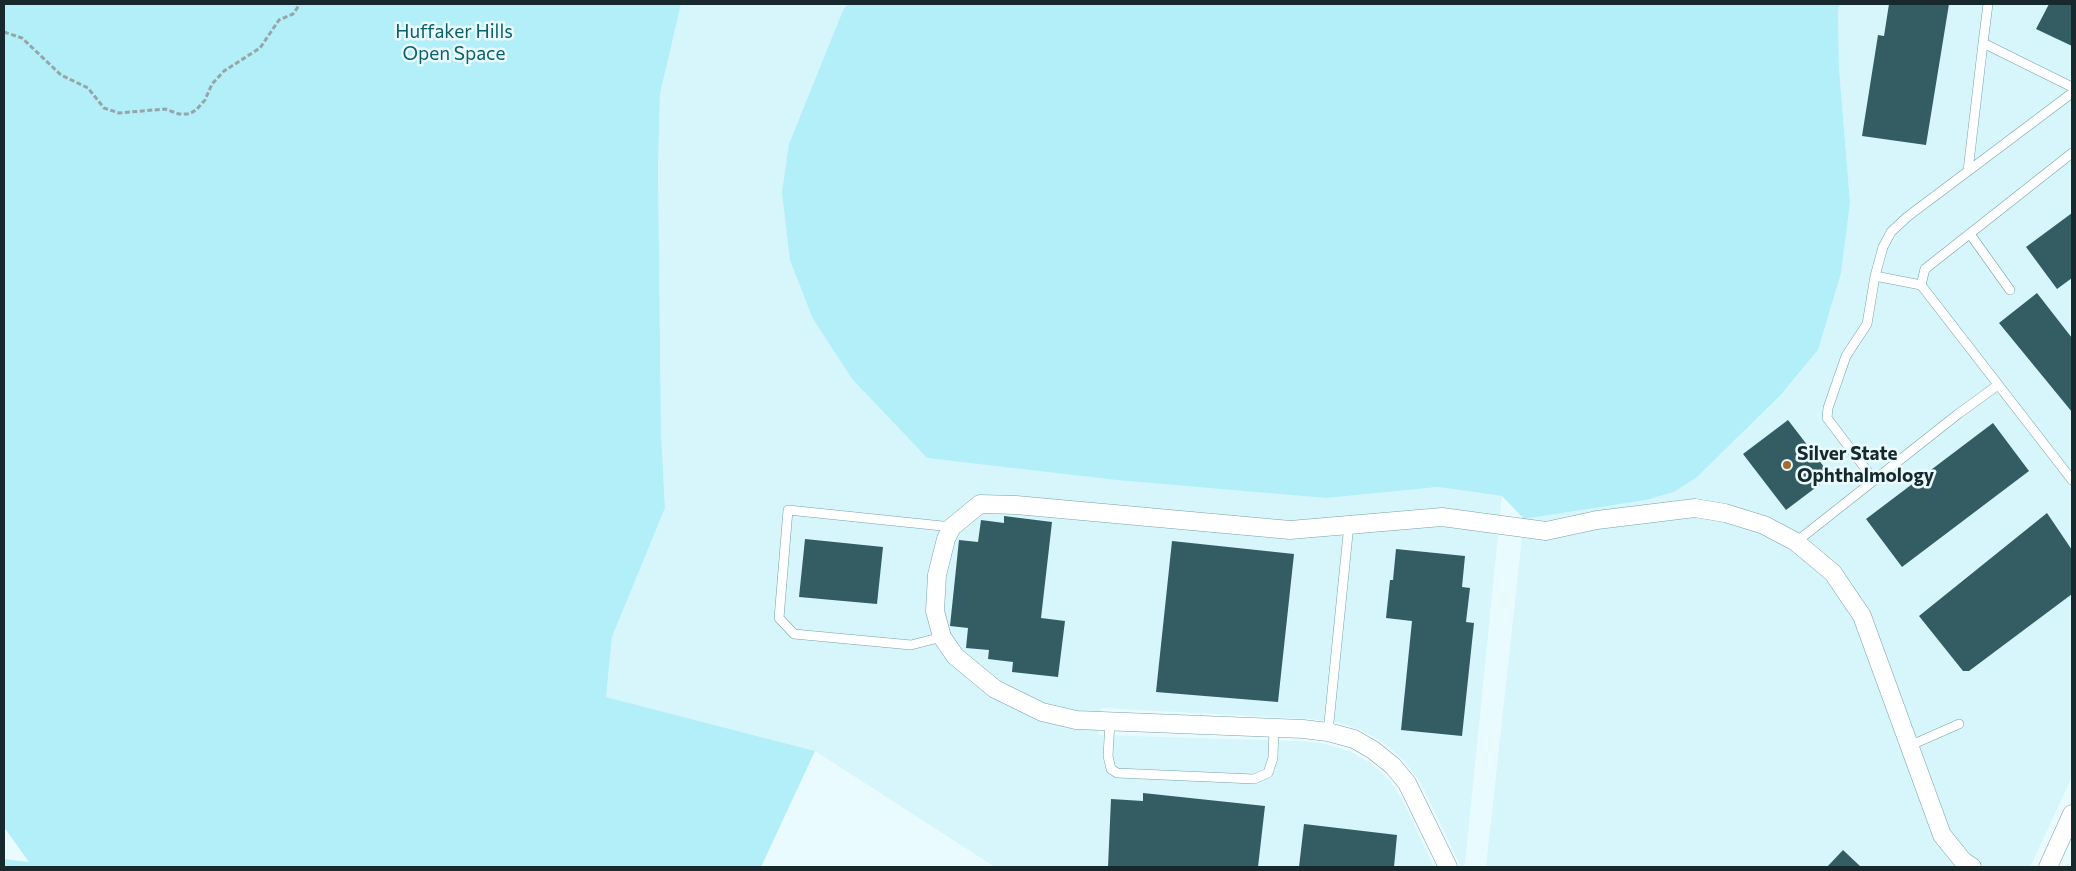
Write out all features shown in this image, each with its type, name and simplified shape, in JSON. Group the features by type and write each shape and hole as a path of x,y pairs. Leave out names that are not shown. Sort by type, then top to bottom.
{"street":[{"path":"1448,867 1407,783 1393,766 1373,750 1354,739 1328,732 1274,728 1076,720 1042,712 995,689 955,656 942,637 935,611 937,575 946,539 952,527 980,504 1016,505 1290,530 1442,517 1546,531 1597,520 1695,508 1725,513 1764,525 1796,542 1833,573 1862,616 1942,835 1963,861 1972,867"},
{"path":"2048,867 2072,814"}],"lane":[{"path":"1968,171 1988,4"},
{"path":"1983,43 2072,87"},
{"path":"1874,480 1827,418 1828,408 1846,356 1867,324 1875,276 1883,248 1891,232 1907,217 2072,93"},
{"path":"1921,285 1925,269 2072,154"},
{"path":"1970,234 2010,290"},
{"path":"1875,276 1921,285 2072,478"},
{"path":"1796,542 1998,385"},
{"path":"942,637 911,645 794,634 780,618 788,510 952,527"},
{"path":"1328,732 1349,524"},
{"path":"1110,722 1108,756 1111,769 1117,773 1254,779 1268,773 1272,758 1274,728"},
{"path":"1908,746 1959,724"}],"path":[{"path":"4,32 22,38 61,75 88,88 104,108 119,112 165,109 179,114 189,114 196,110 205,100 212,84 224,71 260,48 279,20 293,14 300,4"}],"shaded area":[{"path":"681,4 848,4 843,8 813,319 852,379 927,458 1326,498 1438,487 1502,496 1465,864 1461,867 1420,781 1403,760 1383,742 1361,730 1340,723 1310,719 1101,708 1098,735 1296,741 1322,743 1351,752 1371,763 1391,782 1404,803 1434,867 995,867 815,751 606,697 612,637 665,508 661,431 658,166 660,94"},
{"path":"1840,4 2072,4 2072,777 2030,867 1486,867 1524,519 1646,500 1674,492 1696,478 1780,397 1818,350 1850,202 1839,68 1838,11"}],"green space":[{"name":"Huffaker Hills Open Space","path":"4,4 681,4 660,94 658,166 661,431 665,508 612,637 606,697 815,751 761,867 4,867 4,859 29,862 4,827"},
{"path":"848,4 1840,4 1838,11 1839,68 1850,202 1841,273 1818,350 1780,396 1696,478 1674,492 1646,500 1524,519 1502,496 1438,487 1326,498 1117,480 927,458 852,379 813,319 790,260 782,192 789,144 844,8"}],"building":[{"path":"1889,4 1949,4 1926,145 1862,136 1878,35 1884,36"},
{"path":"2049,4 2072,4 2072,46 2036,29"},
{"path":"2072,213 2072,278 2057,289 2026,247"},
{"path":"2037,293 2072,338 2072,412 1999,323"},
{"name":"Silver State Ophthalmology","path":"1788,420 1831,476 1786,510 1743,454"},
{"path":"1993,423 2029,471 1902,567 1866,519"},
{"path":"2047,513 2072,550 2072,594 1969,671 1963,671 1919,616"},
{"path":"1004,516 1052,522 1041,618 1065,621 1058,677 1012,672 1013,662 988,659 989,650 966,648 968,628 950,626 959,540 978,542 981,520 1004,523"},
{"path":"805,539 883,547 877,604 799,597"},
{"path":"1172,541 1294,554 1278,702 1156,692"},
{"path":"1396,549 1465,556 1462,587 1470,588 1466,622 1474,623 1462,736 1401,730 1412,621 1386,618"},
{"path":"1143,793 1265,806 1258,867 1108,867 1111,799 1143,801"},
{"path":"1304,824 1397,835 1394,867 1299,867"},
{"path":"1843,850 1861,867 1827,867"}],"place":[{"name":"Silver State Ophthalmology","path":"1787,465"}]}
